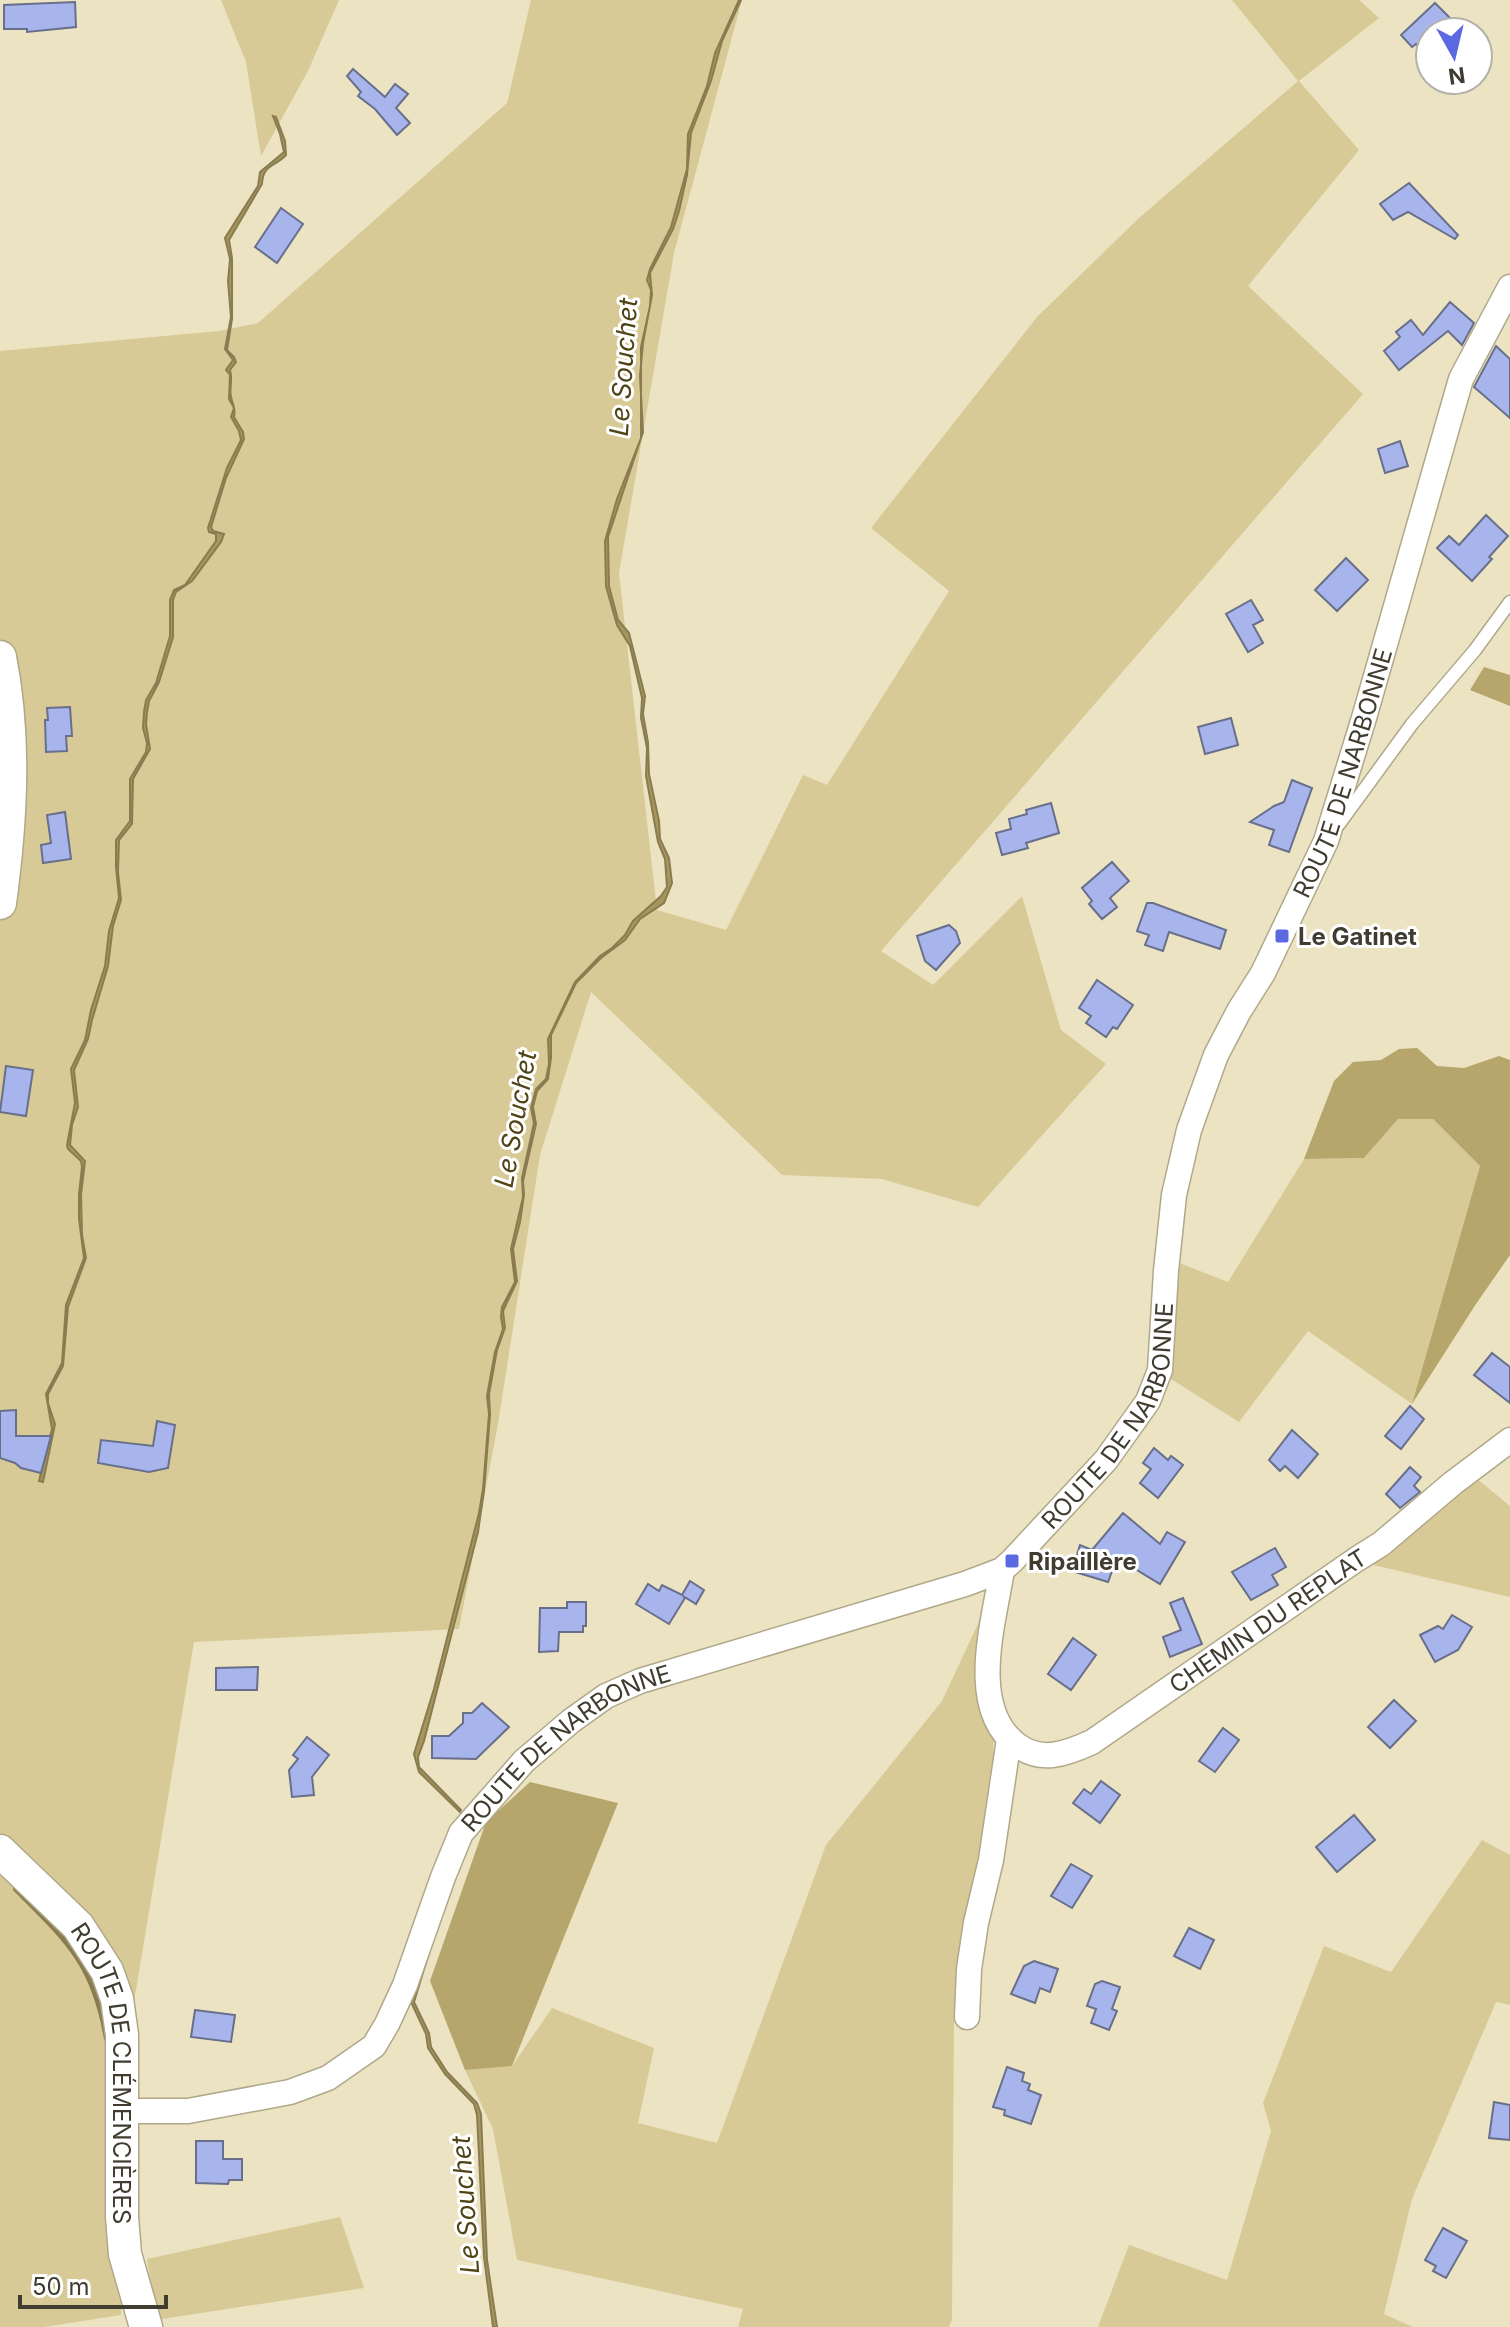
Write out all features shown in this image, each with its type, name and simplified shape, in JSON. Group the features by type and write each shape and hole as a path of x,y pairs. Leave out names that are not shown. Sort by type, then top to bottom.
{"street":[{"name":"ROUTE DE NARBONNE","path":"123,2111 188,2111 290,2092 328,2078 374,2046 387,2024 405,1985 461,1833 524,1761 571,1721 606,1696 629,1685 965,1584 1002,1570 1106,1460 1148,1401 1160,1370 1174,1195 1189,1130 1216,1055 1263,973 1326,841 1461,379 1510,287"},
{"path":"0,657 8,696 11,767 4,816 0,903"},
{"name":"CHEMIN DU REPLAT","path":"1009,1739 1027,1752 1040,1756 1067,1754 1092,1742 1381,1544 1510,1440"},
{"path":"967,2017 969,1969 991,1860 1009,1739 990,1708 987,1690 1002,1570"},
{"name":"ROUTE DE CLÉMENCIÈRES","path":"0,1851 78,1926 107,1971 117,1999 122,2035 122,2217 125,2254 146,2327"}],"lane":[{"path":"1326,841 1412,724 1475,650 1510,602"}],"shaded area":[{"path":"221,0 339,0 308,71 261,156 246,62"},
{"path":"531,0 742,0 674,253 619,573 657,910 726,930 803,775 827,785 949,591 871,528 1037,317 1139,218 1298,81 1232,0 1359,0 1379,18 1299,81 1359,150 1248,286 1363,394 881,951 933,985 1022,896 1061,1030 1106,1064 978,1207 882,1179 782,1175 591,992 540,1155 498,1424 459,1629 194,1642 135,1996 121,2315 44,2327 0,2327 0,351 219,331 258,323 507,103"},
{"path":"741,0 722,41 711,81 691,133 687,175 679,211 650,273 652,295 650,306 651,290 647,280 650,269 671,227 687,169 688,134 707,86 715,53"},
{"path":"273,116 285,141 286,155 265,173 262,184 229,240 232,258 232,319 227,350 236,362 230,370 234,407 229,399 230,375 226,370 233,360 225,349 231,317 230,259 225,238 258,186 260,172 284,152"},
{"path":"641,395 643,432 641,438"},
{"path":"234,408 234,417 244,439 226,478 211,527 213,531 224,534 192,581 176,592 173,600 173,637 147,712 150,749 133,779 132,824 119,840 121,900 113,926 108,966 88,1039 74,1070 78,1107 70,1145 85,1161 81,1195 86,1258 68,1307 63,1366 48,1394 55,1424 43,1482 39,1481 52,1429 46,1394 62,1363 66,1305 84,1258 79,1219 82,1167 81,1161 67,1145 75,1103 71,1069 85,1040 105,966 109,931 119,898 116,840 130,821 130,779 146,752 144,712 170,636 170,600 174,590 185,585 216,541 216,534 209,532 208,528 227,468 241,440 231,417"},
{"path":"641,438 608,537 609,586 618,620 629,633 645,696 643,714 648,742 649,774 660,839 669,858 672,883 664,903 640,919 625,940 576,983 551,1035 548,1079 537,1091 533,1107 536,1124 523,1181 524,1195 513,1249 517,1281 503,1311 505,1328 497,1350 489,1394 490,1415 484,1491 478,1532 418,1757 419,1767 460,1812 419,1772 414,1754 479,1513 489,1414 487,1396 495,1352 503,1329 502,1307 515,1282 511,1249 523,1197 522,1178 534,1123 531,1108 536,1089 546,1079 548,1039 575,982 625,935 633,921 667,887 665,859 658,842 646,776 647,748 641,718 642,698 630,646 617,625 606,586 605,541 617,499"},
{"path":"1484,667 1510,675 1510,706 1470,690"},
{"path":"1417,1048 1437,1066 1464,1068 1499,1056 1510,1060 1510,1255 1412,1404 1480,1166 1433,1119 1398,1119 1364,1158 1304,1159 1334,1081 1353,1062 1381,1060 1399,1049"},
{"path":"1398,1119 1433,1119 1480,1166 1412,1404 1308,1331 1239,1422 1152,1367 1159,1255 1228,1282 1304,1159 1364,1158"},
{"path":"1471,1474 1510,1506 1510,1597 1369,1564"},
{"path":"997,1583 993,1767 954,2014 952,2320 949,2327 738,2327 743,2309 517,2260 493,2129 465,2070 512,2066 552,2008 654,2048 638,2123 717,2143 826,1845 942,1701"},
{"path":"530,1782 618,1803 512,2066 465,2070 430,1981 486,1822"},
{"path":"1482,1840 1510,1855 1510,2005 1496,2002 1412,2199 1384,2314 1413,2327 1098,2327 1129,2245 1227,2280 1271,2131 1263,2103 1324,1946 1391,1972"},
{"path":"443,1907 414,2002 429,2033 431,2047 447,2072 477,2103 481,2114 487,2260 497,2327 493,2327 484,2257 477,2115 474,2104 445,2074 428,2048 426,2034 411,2002"},
{"path":"340,2217 364,2288 156,2320 147,2259"}],"building":[{"path":"75,2 76,27 27,32 27,29 4,29 4,5"},
{"path":"1435,3 1448,16 1421,16"},
{"path":"1414,23 1414,46 1412,47 1401,35"},
{"path":"353,69 385,97 395,84 408,94 396,108 410,123 397,135 375,109 358,96 361,92 347,76"},
{"path":"1409,183 1458,235 1455,239 1408,212 1393,220 1380,204"},
{"path":"281,208 303,224 277,263 255,247"},
{"path":"1450,302 1474,323 1462,345 1448,331 1399,370 1384,351 1400,337 1396,332 1411,320 1423,335"},
{"path":"1496,346 1510,359 1510,418 1474,387"},
{"path":"1400,441 1408,466 1385,473 1378,449"},
{"path":"1486,515 1508,536 1472,581 1437,548 1449,536 1459,545"},
{"path":"1346,558 1368,580 1337,611 1315,590"},
{"path":"1251,600 1263,620 1253,625 1263,643 1248,652 1226,614"},
{"path":"70,707 72,736 66,736 67,751 46,752 47,708"},
{"path":"1231,718 1238,745 1205,754 1198,727"},
{"path":"1292,780 1312,788 1289,852 1269,845 1274,830 1250,822 1284,802"},
{"path":"1051,803 1059,833 1026,843 1028,848 1002,855 996,833 1011,829 1009,819"},
{"path":"65,812 71,859 43,863 41,845 51,843 47,815"},
{"path":"1112,862 1129,881 1110,898 1117,907 1102,919 1089,904 1092,901 1082,888"},
{"path":"1147,903 1226,930 1220,949 1169,932 1163,951 1145,945 1149,935 1137,931"},
{"path":"949,925 956,931 960,943 936,970 925,961 917,936"},
{"path":"1097,980 1133,1005 1117,1029 1113,1027 1106,1037 1086,1023 1091,1016 1079,1008"},
{"path":"6,1066 33,1070 26,1116 0,1112"},
{"path":"1492,1353 1510,1367 1510,1403 1474,1375"},
{"path":"1410,1406 1424,1419 1401,1449 1385,1436"},
{"path":"16,1410 16,1436 51,1436 41,1473 0,1458 0,1411"},
{"path":"157,1421 175,1425 168,1468 149,1472 98,1463 101,1440 153,1446"},
{"path":"1292,1430 1318,1454 1298,1478 1285,1466 1280,1471 1269,1460"},
{"path":"1154,1448 1168,1460 1171,1456 1183,1465 1158,1498 1140,1483 1151,1469 1143,1463"},
{"path":"1410,1467 1421,1477 1414,1486 1420,1492 1400,1508 1386,1494"},
{"path":"1123,1513 1160,1544 1167,1532 1185,1542 1160,1584 1117,1558 1108,1582 1072,1571 1080,1545 1092,1550"},
{"path":"1275,1548 1286,1567 1272,1575 1278,1585 1251,1600 1232,1572"},
{"path":"690,1581 704,1590 696,1604 683,1596 685,1598 669,1624 636,1604 648,1584 659,1591 662,1585 682,1595"},
{"path":"1183,1598 1202,1644 1170,1657 1163,1637 1181,1630 1170,1603"},
{"path":"567,1602 586,1602 583,1632 559,1632 558,1651 539,1652 540,1608 567,1608"},
{"path":"1452,1615 1472,1627 1458,1650 1435,1662 1420,1635 1438,1626 1443,1629"},
{"path":"1073,1638 1096,1655 1071,1690 1048,1674"},
{"path":"258,1667 257,1690 216,1690 216,1668"},
{"path":"1394,1700 1416,1721 1390,1748 1368,1727"},
{"path":"482,1703 509,1727 476,1759 432,1758 432,1736 449,1736 463,1723 463,1713 472,1713"},
{"path":"1223,1728 1239,1740 1215,1772 1199,1761"},
{"path":"307,1737 329,1755 312,1777 314,1795 292,1797 289,1770 298,1759 293,1755"},
{"path":"1101,1781 1120,1795 1100,1823 1073,1803 1084,1789 1091,1794"},
{"path":"1354,1815 1375,1840 1337,1872 1316,1847"},
{"path":"1071,1864 1092,1876 1072,1908 1051,1896"},
{"path":"1189,1928 1214,1940 1200,1969 1174,1956"},
{"path":"1034,1961 1058,1969 1050,1992 1040,1988 1035,2003 1011,1994 1024,1966"},
{"path":"1102,1981 1120,1987 1112,2009 1117,2011 1109,2030 1091,2023 1096,2009 1087,2006 1095,1984"},
{"path":"195,2010 235,2015 231,2042 191,2037"},
{"path":"1007,2067 1024,2073 1022,2081 1030,2084 1028,2090 1041,2095 1031,2124 1004,2115 1005,2110 993,2107"},
{"path":"1494,2102 1510,2105 1510,2140 1489,2138"},
{"path":"196,2141 223,2141 223,2159 242,2159 242,2180 229,2180 228,2184 196,2183"},
{"path":"1443,2228 1467,2241 1446,2278 1433,2271 1436,2266 1425,2260"}],"waterway":[{"path":"16,1889 76,1955 94,1991 107,2039"}],"place":[{"name":"Le Gatinet","path":"1282,936"},
{"name":"Ripaillère","path":"1012,1561"}],"water label":[{"name":"Le Souchet","path":"623,367"},
{"name":"Le Souchet","path":"515,1119"},
{"name":"Le Souchet","path":"465,2205"}]}
